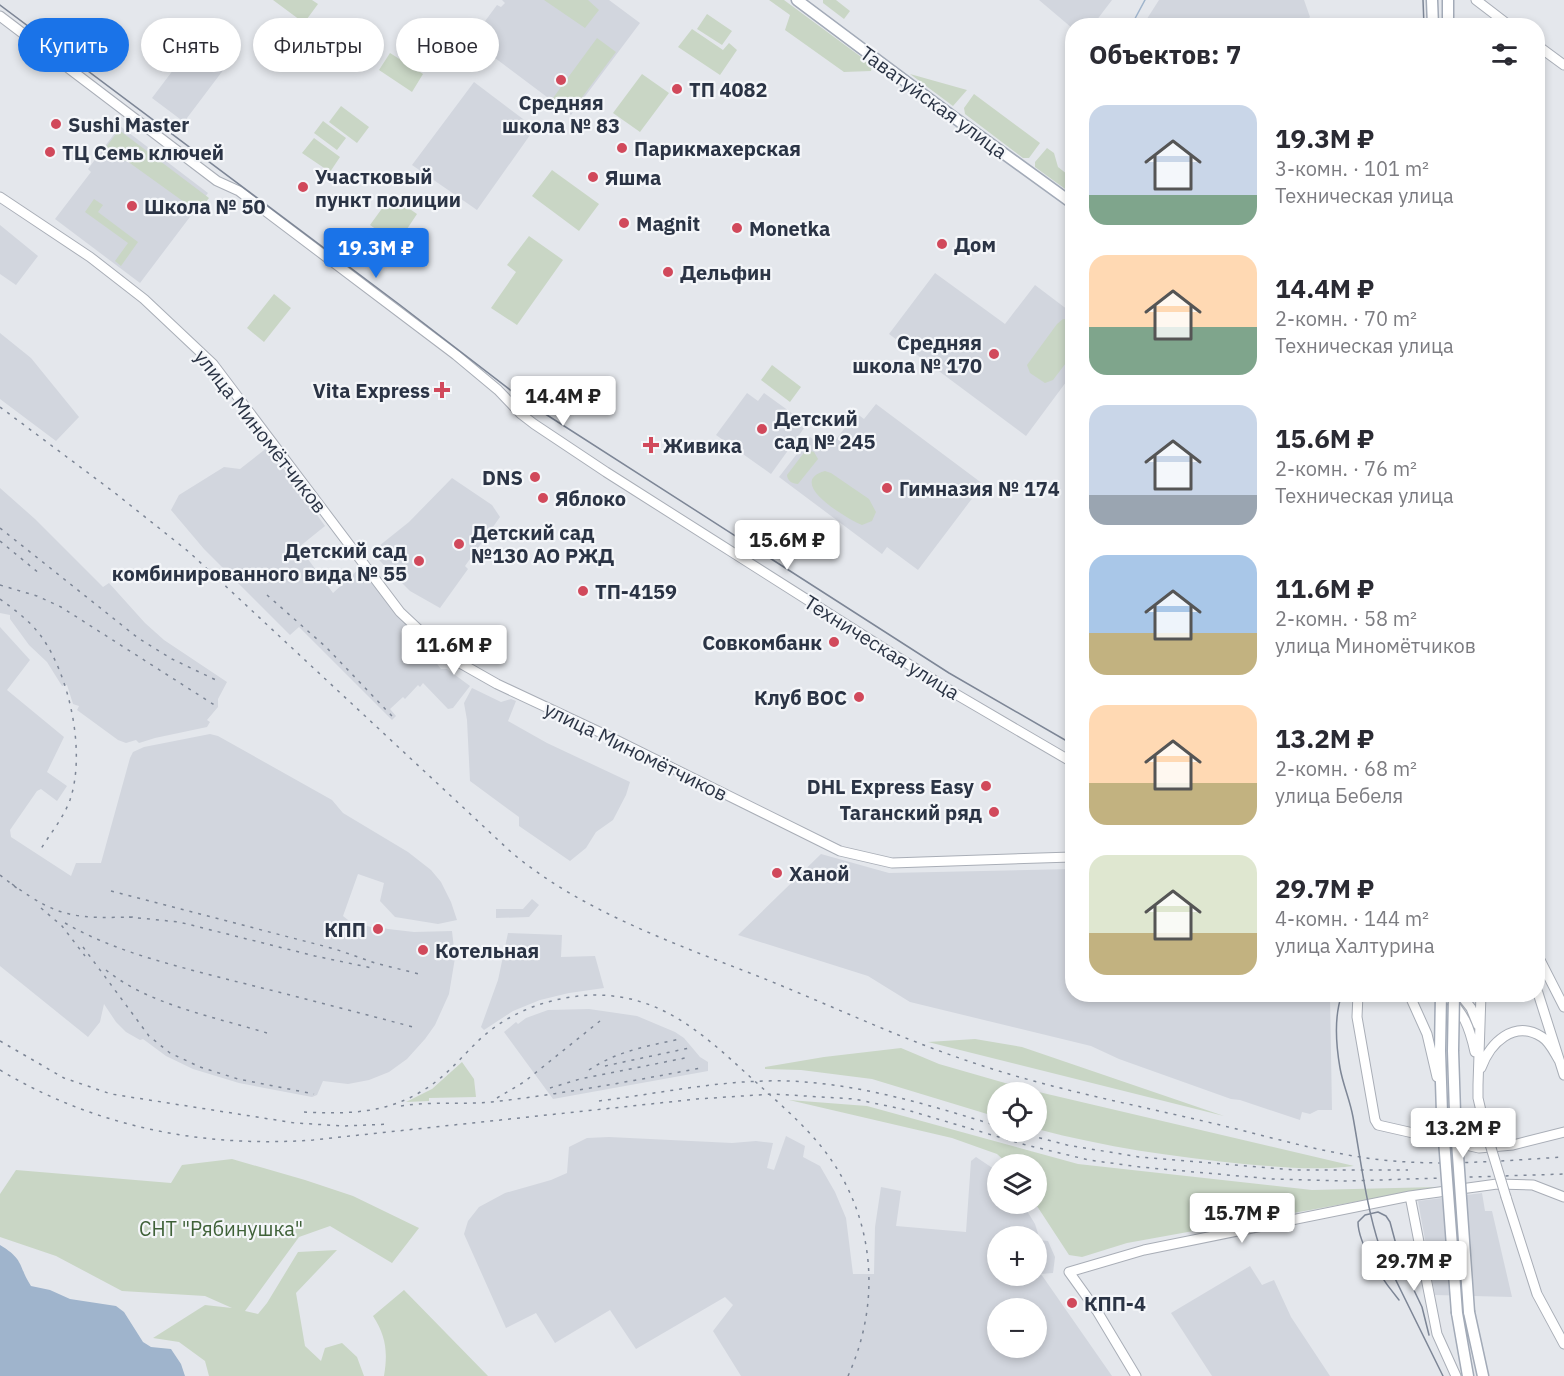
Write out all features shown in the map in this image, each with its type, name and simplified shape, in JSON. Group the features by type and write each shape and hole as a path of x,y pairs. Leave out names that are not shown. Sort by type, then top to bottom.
{"main road":[{"name":"Таватуйская улица","path":"796,0 1065,198"},
{"path":"1432,0 1433,18"},
{"path":"1448,0 1448,18"},
{"path":"1476,0 1500,18"},
{"name":"Техническая улица","path":"0,16 217,181 238,191 456,356 498,390 520,414 534,424 948,689 1065,758"},
{"path":"1545,51 1564,65"},
{"name":"улица Миномётчиков","path":"0,197 90,257 144,299 213,364 400,612 425,636 460,663 497,684 610,737 840,851 892,863 1065,856"},
{"path":"1545,969 1564,1006"},
{"path":"1358,1002 1357,1017 1375,1120 1378,1125 1479,1148 1513,1146 1564,1132"},
{"path":"1413,1002 1427,1034 1435,1063 1442,1113"},
{"path":"1443,1002 1440,1051 1442,1113 1457,1313 1460,1343 1468,1376"},
{"path":"1452,1002 1468,1024 1478,1065"},
{"path":"1456,1002 1453,1025 1455,1113 1469,1312 1483,1376"},
{"path":"1464,1002 1473,1012 1480,1036"},
{"path":"1481,1002 1478,1085 1485,1128 1537,1294 1563,1338"},
{"path":"1541,1002 1564,1075"},
{"path":"1478,1085 1480,1070 1489,1049 1505,1036 1524,1032 1542,1037 1559,1060"},
{"path":"1136,1376 1097,1311 1069,1272 1144,1250 1410,1196 1497,1184 1533,1185 1564,1197"},
{"path":"1410,1196 1437,1334 1456,1376"}],"shaded area":[{"name":"Средняя школа № 83","path":"502,0 609,0 640,23 571,115 499,61 499,18 487,18 497,5 501,7 505,3"},
{"path":"1039,0 1112,0 1098,18 1065,18 1065,22"},
{"path":"1159,0 1304,0 1310,17 1309,18 1147,18"},
{"path":"172,72 222,72 184,122 152,98"},
{"path":"474,82 535,128 477,210 412,165"},
{"name":"Школа № 50","path":"120,126 208,193 140,283 55,219 91,172 88,169"},
{"path":"0,225 38,256 16,285 0,274"},
{"name":"Средняя школа № 170","path":"935,273 1005,324 1035,285 1065,308 1065,383 1026,436 889,334"},
{"path":"0,333 31,358 79,417 56,441 0,399"},
{"name":"Детский сад № 245","path":"747,393 758,401 764,393 807,424 771,474 716,435"},
{"name":"Гимназия № 174","path":"876,404 983,484 918,570 887,547 882,554 779,477 810,437 828,450 856,413 864,419"},
{"path":"268,447 325,526 299,547 333,593 361,567 441,669 447,669 470,686 453,708 448,709 423,683 390,709 396,716 392,720 299,627 290,635 204,549 171,510 179,495 224,467 240,469"},
{"path":"452,478 492,505 500,517 465,566 468,569 440,608 410,591 376,557 374,550 409,522"},
{"path":"0,488 35,519 103,587 109,583 145,623 164,640 227,682 218,699 218,707 207,720 210,722 207,727 139,743 136,740 126,743 118,740 77,710 79,706 73,704 67,685 62,686 47,662 29,645 10,619 10,615 0,613"},
{"path":"0,627 30,660 7,690 64,737 47,772 67,786 57,801 41,789 37,791 10,830 11,837 71,876 76,863 101,863 133,752 144,747 210,734 218,736 332,800 343,813 408,852 431,870 441,882 457,920 438,924 395,917 380,901 384,883 358,874 343,916 348,920 374,928 375,926 414,932 452,931 455,958 449,994 435,1025 407,1059 389,1072 369,1080 348,1084 323,1081 317,1095 312,1097 239,1083 193,1069 166,1056 143,1039 140,1040 126,1032 104,1004 100,1022 88,1037 0,966"},
{"path":"472,688 501,702 511,699 516,701 508,721 547,743 630,782 613,820 596,832 586,848 570,861 519,826 519,817 470,781 464,703"},
{"name":"Таганский ряд","path":"821,854 889,873 1065,869 1065,1002 1330,1002 1332,1110 1318,1110 1310,1114 1302,1112 1300,1120 1231,1099 1119,1059 1091,1046 910,1002 868,976 738,935"},
{"path":"532,899 539,905 529,917 496,918 496,909 523,909"},
{"path":"508,933 562,935 561,957 595,956 604,988 540,1000 513,1011 484,1030 481,1027 498,980"},
{"path":"589,1009 637,1016 675,1032 708,1062 708,1071 553,1099 504,1032 516,1022 518,1024 526,1018 548,1010"},
{"path":"786,1136 805,1146 803,1157 820,1166 846,1218 853,1274 874,1274 875,1227 881,1187 901,1191 896,1226 966,1232 971,1161 976,1157 987,1164 987,1214 1029,1214 1036,1226 987,1226 987,1286 1047,1286 1047,1283 1112,1376 741,1376 713,1331 733,1305 725,1297 636,1349 610,1310 555,1343 536,1313 506,1328 464,1234 468,1221 479,1207 505,1193 567,1173 569,1147 587,1138 773,1143 767,1168 774,1170"},
{"path":"1482,1193 1485,1211 1492,1211 1512,1297 1435,1295 1418,1201"},
{"path":"1047,1241 1055,1257 1053,1273 1047,1274"},
{"path":"1250,1266 1262,1285 1274,1280 1291,1317 1330,1376 1212,1376 1171,1313"}],"green space":[{"path":"273,0 312,0 318,4 308,18 297,18"},
{"path":"544,0 588,0 599,10 585,28"},
{"path":"769,0 784,0 872,65 871,71 844,72 785,30 790,15"},
{"path":"823,0 836,0 850,11 844,19 823,3"},
{"path":"707,14 732,31 722,45 697,29"},
{"path":"692,29 723,50 729,43 737,50 720,75 678,47"},
{"path":"597,38 616,52 571,112 553,98"},
{"path":"390,53 396,57 396,72 423,74 412,92 382,72 384,72 384,62"},
{"path":"642,74 669,93 640,132 613,113"},
{"path":"910,74 967,90 953,106"},
{"path":"974,94 1040,143 1029,158 1023,158 965,114 964,108"},
{"path":"341,106 369,127 357,143 329,122"},
{"path":"323,121 346,138 337,150 314,133"},
{"path":"119,130 209,198 198,212 127,161 120,161 103,151"},
{"path":"314,138 340,157 330,172 302,153"},
{"path":"1047,148 1054,153 1058,167 1065,172 1065,189 1035,167 1035,162"},
{"path":"552,170 599,204 579,231 532,196"},
{"path":"391,196 417,214 397,244 370,225"},
{"path":"94,199 103,205 98,212 138,242 121,266 115,261 128,243 85,212"},
{"path":"529,236 563,260 517,325 491,308 516,272 507,265"},
{"path":"274,294 291,308 264,342 247,328"},
{"path":"1065,319 1065,364 1053,380 1045,383 1030,373 1027,365 1057,324"},
{"path":"772,365 801,387 790,402 761,380"},
{"path":"806,450 814,452 818,459 798,484 794,483 787,475"},
{"path":"825,471 869,499 876,512 872,521 862,525 834,509 815,492 812,483 814,476"},
{"path":"975,1039 1022,1047 1224,1116 928,1042"},
{"path":"901,1048 939,1064 1002,1082 987,1082 987,1114 872,1079 801,1070 765,1069 765,1067"},
{"path":"462,1062 474,1079 476,1097 429,1098 429,1101 406,1102 432,1089"},
{"path":"1047,1094 1354,1166 1312,1168 1244,1164 1140,1151 1047,1131"},
{"path":"789,1100 867,1106 987,1139 987,1142 998,1142 1042,1154 997,1154 952,1138"},
{"path":"1047,1155 1078,1164 1312,1190 1437,1187 1127,1243 1082,1257 1069,1255 1042,1214 1047,1214"},
{"name":"СНТ \"Рябинушка\"","path":"232,1159 353,1196 419,1228 392,1263 330,1226 299,1237 245,1311 258,1314 298,1252 337,1250 296,1293 305,1346 321,1361 325,1348 342,1343 357,1357 364,1376 209,1376 205,1361 179,1342 153,1338 205,1305 232,1308 205,1296 122,1291 56,1256 0,1237 0,1194 16,1170 171,1183 182,1165"},
{"path":"404,1290 488,1376 384,1376 385,1344 381,1330 373,1316"}],"water":[{"path":"0,1245 14,1255 31,1286 50,1290 70,1299 116,1306 124,1312 143,1342 151,1347 171,1349 181,1364 185,1376 0,1376"}],"waterway":[{"path":"1135,18 1145,0"}],"tram line":[{"path":"1423,0 1424,18"},
{"path":"0,5 522,399 949,673 1065,740"},
{"path":"1339,1002 1337,1040 1341,1074 1352,1111 1367,1200 1375,1232 1380,1248 1443,1376"},
{"path":"1399,1300 1379,1273 1362,1241 1358,1222 1365,1215 1378,1212 1386,1216 1390,1222 1401,1263 1422,1307 1429,1335"}],"railway":[{"path":"0,407 189,552 511,852 539,874 601,910 668,941 924,1045 1006,1073 1066,1089 1311,1148 1359,1157 1447,1163 1564,1157"},
{"path":"0,528 138,638 172,659 218,681"},
{"path":"0,541 40,574"},
{"path":"0,585 37,596 61,607 216,706"},
{"path":"267,595 326,647 392,716"},
{"path":"0,599 27,621 41,636 51,653 67,693 76,738 75,781 70,800 39,852"},
{"path":"0,875 18,889"},
{"path":"12,884 58,911 84,916 137,917"},
{"path":"111,891 335,949 375,963 419,974"},
{"path":"41,908 62,926 85,956"},
{"path":"129,917 179,922 372,968"},
{"path":"65,923 105,943 148,958 417,1028"},
{"path":"83,947 149,1036 170,1053 200,1067 238,1079 314,1094"},
{"path":"106,970 123,982 162,1001 267,1033"},
{"path":"304,1112 365,1111 408,1099 437,1081 488,1032 516,1014 546,1002 595,995 640,1001 660,1009 713,1044 777,1101 824,1150 841,1176 854,1203 863,1231 868,1260 869,1289 866,1318 859,1347 848,1376"},
{"path":"497,1098 524,1082 600,1021"},
{"path":"589,1070 622,1054 680,1039"},
{"path":"0,1041 64,1078 111,1094 295,1123 344,1126 390,1124"},
{"path":"605,1066 689,1048"},
{"path":"550,1088 580,1079 690,1057"},
{"path":"401,1106 518,1099 701,1068"},
{"path":"0,1070 36,1090 112,1119 151,1129 231,1140 272,1142 313,1140 697,1099 773,1094 854,1099 907,1110 1026,1145 1089,1160 1140,1167 1272,1179 1348,1181 1564,1174"},
{"path":"599,1101 717,1084 789,1081 869,1091 921,1103 987,1123"},
{"path":"1047,1140 1139,1157 1295,1170 1408,1170"}],"place":[{"name":"Средняя школа № 83","path":"561,80"},
{"name":"ТП 4082","path":"677,89"},
{"name":"Sushi Master","path":"56,124"},
{"name":"Парикмахерская","path":"622,148"},
{"name":"ТЦ Семь ключей","path":"50,152"},
{"name":"Яшма","path":"593,177"},
{"name":"Участковый пункт полиции","path":"303,187"},
{"name":"Школа № 50","path":"132,206"},
{"name":"Magnit","path":"624,223"},
{"name":"Monetka","path":"737,228"},
{"name":"Дом","path":"942,244"},
{"name":"Дельфин","path":"668,272"},
{"name":"Средняя школа № 170","path":"994,354"},
{"name":"Vita Express","path":"442,390"},
{"name":"Детский сад № 245","path":"762,429"},
{"name":"Живика","path":"651,445"},
{"name":"DNS","path":"535,477"},
{"name":"Гимназия № 174","path":"887,488"},
{"name":"Яблоко","path":"543,498"},
{"name":"Детский сад №130 АО РЖД","path":"459,544"},
{"name":"Детский сад комбинированного вида № 55","path":"419,561"},
{"name":"ТП-4159","path":"583,591"},
{"name":"Совкомбанк","path":"834,642"},
{"name":"Клуб ВОС","path":"859,697"},
{"name":"DHL Express Easy","path":"986,786"},
{"name":"Таганский ряд","path":"994,812"},
{"name":"Ханой","path":"777,873"},
{"name":"КПП","path":"378,929"},
{"name":"Котельная","path":"423,950"},
{"name":"КПП-4","path":"1072,1303"}]}
